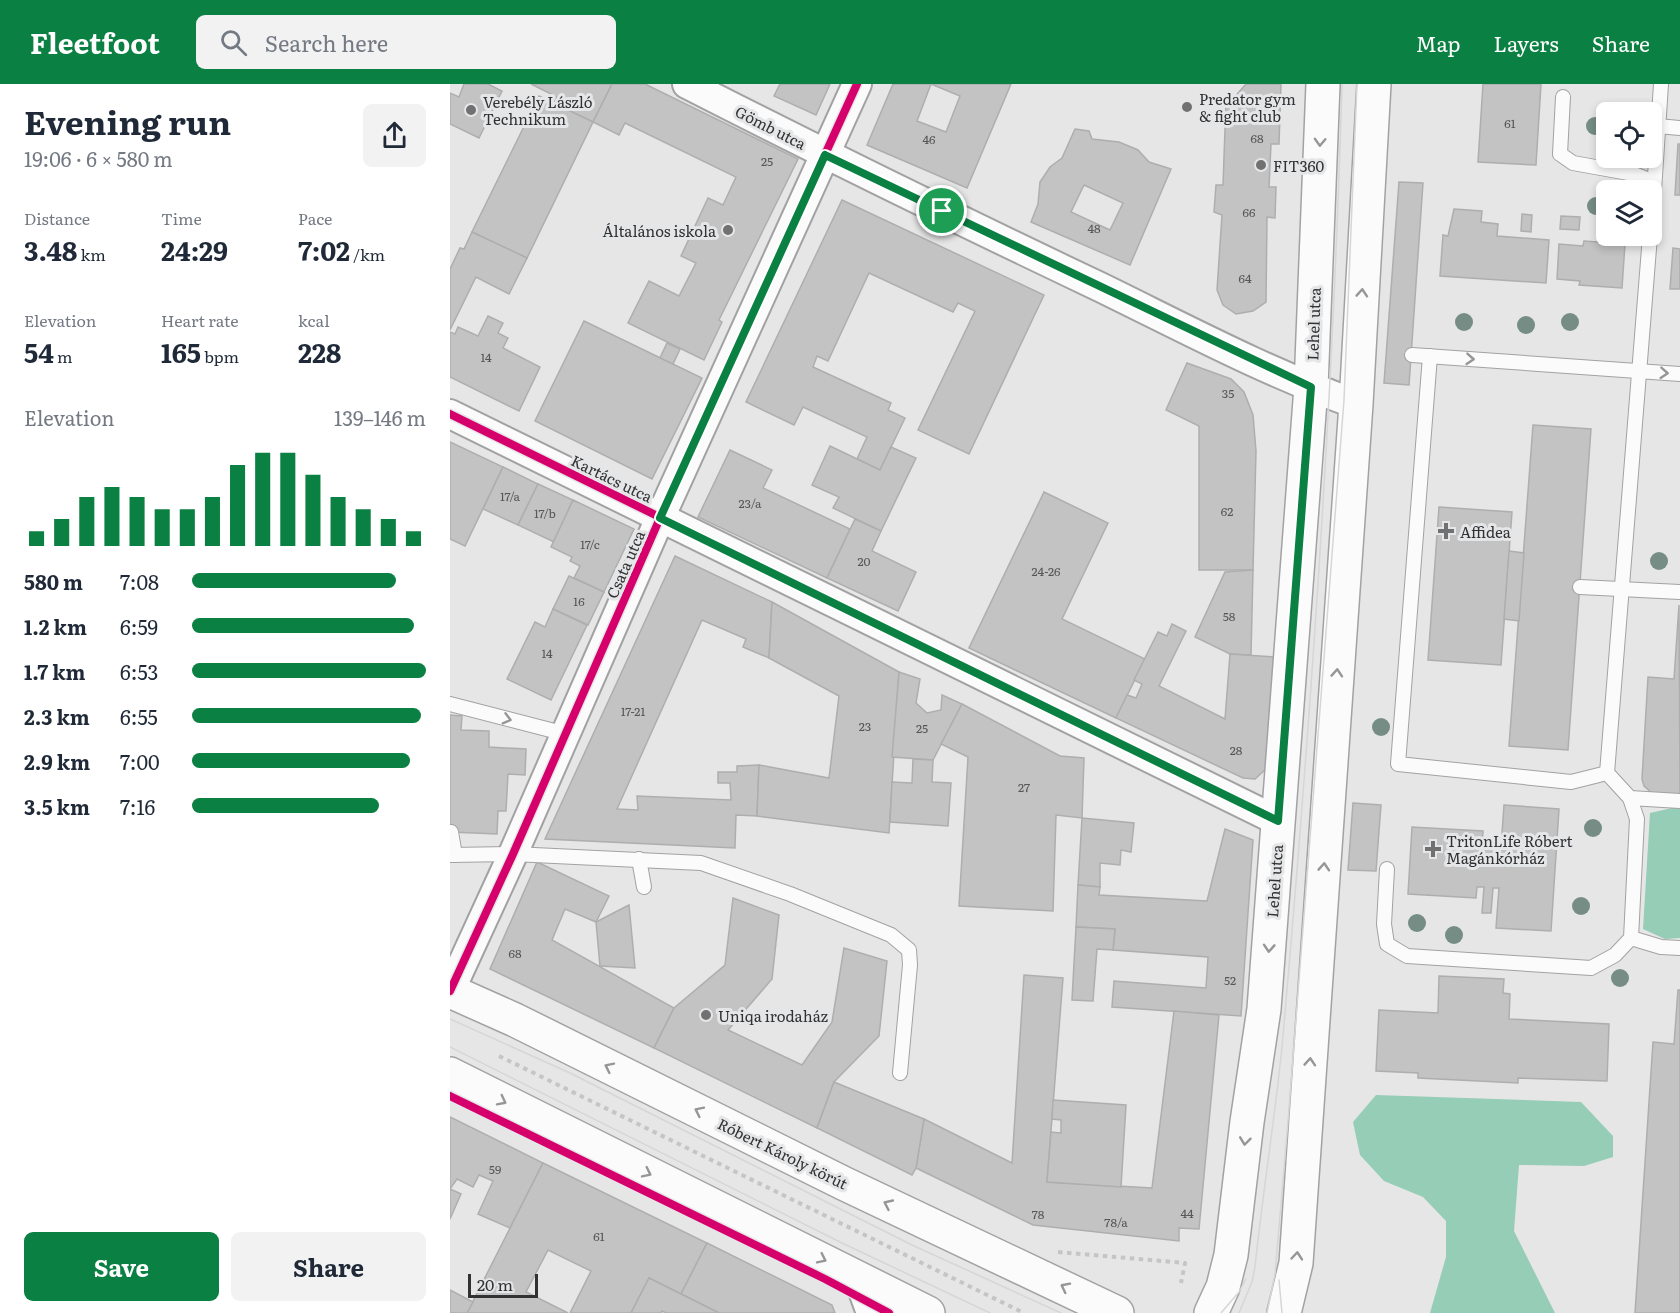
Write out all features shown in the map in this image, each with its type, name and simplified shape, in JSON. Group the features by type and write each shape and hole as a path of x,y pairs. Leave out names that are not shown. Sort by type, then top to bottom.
{"main road":[{"name":"Lehel utca","path":"1211,1313 1223,1287 1232,1255 1247,1122 1264,1009 1311,387 1323,84"},
{"path":"1284,1313 1296,1263 1356,404 1366,352 1374,84"},
{"name":"Róbert Károly körút","path":"450,991 515,1020 845,1184 1117,1313"},
{"path":"450,1074 928,1313"}],"street":[{"name":"Gömb utca","path":"687,84 825,155 1311,387 1356,404"},
{"name":"Csata utca","path":"450,991 513,854 660,518 857,84"},
{"name":"Kartács utca","path":"450,414 1278,821"},
{"path":"858,1277 871,1313"}],"lane":[{"path":"1659,102 1661,84"},
{"path":"1563,97 1560,154 1573,163 1634,174 1649,180"},
{"path":"1662,126 1680,128"},
{"path":"1387,869 1384,924 1387,944 1407,956 1591,968 1615,955 1631,938 1637,819 1630,798 1607,773 1649,246"},
{"path":"1412,355 1680,374"},
{"path":"1430,356 1398,764 1571,782 1607,773"},
{"path":"1580,587 1680,592"},
{"path":"450,704 566,734"},
{"path":"1630,798 1680,801"},
{"path":"451,832 453,855 513,854 701,863 790,894 891,935 909,950 910,965 900,1073"},
{"path":"639,859 644,887"},
{"path":"1631,938 1661,947 1680,948"}],"path":[{"path":"499,1056 1024,1313"},
{"path":"1057,1252 1185,1263 1181,1283"}],"green space":[{"path":"1672,808 1680,809 1680,938 1665,939 1643,929 1650,813"},
{"path":"1376,1095 1581,1102 1613,1136 1613,1157 1584,1166 1519,1165 1514,1231 1555,1313 1430,1313 1446,1257 1446,1221 1423,1197 1384,1181 1360,1155 1353,1122"}],"building":[{"name":"Verebély László Technikum","path":"464,84 488,84 502,91 479,138 450,124 450,93 459,97"},
{"name":"Verebély László Technikum","path":"531,84 612,84 593,122 553,103 557,97"},
{"name":"Általános iskola","path":"612,84 645,84 798,159 719,320 722,322 704,360 628,323 649,281 679,296 696,263 681,256 708,198 723,205 736,177 625,123 619,135 593,122"},
{"path":"780,84 830,84 816,115 774,96"},
{"path":"893,84 931,84 1011,84 967,188 867,145","holes":["931,84 960,96 946,132 917,121"]},
{"path":"1246,84 1281,84 1279,144 1271,144 1269,187 1276,187 1275,218 1267,217 1266,302 1253,311 1236,314 1223,305 1217,290 1222,215 1214,212 1216,185 1223,185 1226,101 1231,101"},
{"path":"1483,84 1541,84 1536,165 1478,162"},
{"path":"539,96 593,122 527,258 472,232"},
{"path":"1075,129 1089,131 1092,139 1119,142 1138,150 1149,162 1171,169 1130,265 1031,222 1038,204 1040,182 1050,167 1062,158","holes":["1084,185 1123,203 1110,230 1071,212"]},
{"path":"1678,144 1680,144 1680,195 1675,195"},
{"path":"1399,182 1423,183 1409,385 1384,383"},
{"path":"842,200 1044,295 969,454 918,430 975,311 958,303 953,312 869,273 828,361 817,356 813,367 891,403 888,410 905,418 880,470 857,459 867,437 803,407 794,425 746,402"},
{"path":"1454,209 1482,211 1481,222 1498,224 1497,236 1549,240 1546,283 1440,276 1443,235 1448,236"},
{"path":"1522,214 1532,215 1531,232 1521,231"},
{"path":"1561,216 1580,217 1579,230 1560,229"},
{"path":"472,232 527,258 509,294 476,277 450,330 450,269 460,248 464,249"},
{"path":"1584,241 1596,242 1596,246 1625,246 1622,288 1579,285 1580,281 1557,279 1559,244 1583,246"},
{"path":"1673,248 1680,249 1680,289 1670,289"},
{"path":"488,316 503,323 498,333 508,338 503,348 540,367 519,411 450,377 450,332 455,334 458,327 478,336"},
{"path":"584,321 702,378 652,479 535,421"},
{"path":"667,343 680,349 673,364 660,358"},
{"path":"1187,363 1231,379 1244,392 1253,415 1256,451 1253,570 1199,570 1199,426 1166,410"},
{"path":"1533,425 1591,429 1568,750 1509,746"},
{"path":"450,442 503,467 465,546 450,539"},
{"path":"830,446 880,470 891,447 916,458 881,531 833,508 839,497 812,485"},
{"path":"730,450 772,470 763,488 850,529 827,578 698,517"},
{"path":"503,467 538,484 518,525 483,509"},
{"path":"538,484 573,500 554,542 518,525"},
{"path":"1044,492 1108,523 1062,619 1145,659 1116,718 969,648"},
{"path":"573,500 634,529 604,592 574,578 580,566 570,561 572,557 551,547"},
{"path":"1439,507 1512,512 1501,665 1428,660"},
{"path":"855,519 881,531 872,551 916,572 898,611 827,578"},
{"path":"1509,551 1524,553 1519,621 1504,619"},
{"path":"675,556 772,602 769,658 743,647 746,639 702,620 617,809 638,810 637,796 731,800 730,783 718,783 718,772 737,772 737,766 759,765 757,816 736,815 735,848 545,839"},
{"path":"1253,570 1251,655 1230,654 1195,637 1225,572"},
{"path":"569,576 604,592 588,625 553,609"},
{"path":"772,602 899,672 889,833 757,816 759,765 829,778 839,696 769,658"},
{"path":"1679,605 1680,795 1652,793 1644,786 1642,779 1648,677 1674,679"},
{"path":"553,609 587,625 551,700 507,679 535,622 545,627"},
{"path":"1172,624 1186,631 1159,686 1225,719 1230,654 1275,657 1266,769 1255,779 1243,778 1116,718 1127,695 1136,698 1142,684 1134,680 1158,632 1167,636"},
{"path":"899,672 920,679 916,703 927,713 941,710 942,695 962,704 933,760 892,757"},
{"path":"962,704 1060,756 1084,758 1082,818 1056,815 1053,911 959,906 968,757 941,744"},
{"path":"450,715 462,716 461,730 489,731 489,747 526,749 525,775 508,774 506,811 498,811 497,834 450,832"},
{"path":"913,759 933,760 932,782 951,783 948,826 890,822 892,782 912,783"},
{"path":"1353,803 1381,805 1376,871 1348,870"},
{"path":"1504,805 1559,809 1551,931 1496,928 1499,888 1493,888 1491,913 1482,913 1484,887 1477,887 1476,898 1408,894 1412,827 1483,831 1482,847 1501,848"},
{"path":"1082,818 1134,823 1131,852 1121,850 1120,865 1100,863 1100,887 1078,885"},
{"path":"1225,829 1253,840 1241,1016 1112,1007 1114,981 1206,988 1208,957 1113,950 1115,929 1076,927 1078,885 1100,887 1099,895 1207,901"},
{"path":"537,862 609,896 596,922 565,909 552,940 674,1008 654,1048 490,969"},
{"name":"Uniqa irodaház","path":"733,898 779,915 772,979 728,1030 802,1065 832,1022 844,948 887,961 879,1036 834,1082 817,1128 654,1048 674,1008 725,965"},
{"path":"629,905 635,968 600,966 596,922"},
{"path":"1076,927 1115,929 1113,950 1097,949 1093,1001 1072,1000"},
{"path":"1024,975 1063,978 1047,1182 1152,1188 1174,1011 1219,1015 1199,1229 1179,1228 1179,1241 1033,1225 916,1168 924,1119 1012,1163"},
{"path":"1439,976 1504,979 1503,993 1510,994 1509,1019 1609,1024 1607,1081 1518,1078 1518,1083 1418,1078 1418,1073 1376,1071 1379,1010 1438,1013"},
{"path":"1678,990 1680,990 1680,1313 1635,1313 1653,1042 1674,1044"},
{"path":"834,1082 924,1119 916,1168 912,1175 817,1128"},
{"path":"1053,1100 1126,1105 1121,1187 1047,1182 1051,1132 1061,1133 1061,1120 1052,1119"},
{"path":"450,1117 543,1163 510,1228 478,1214 493,1181 479,1175 473,1187 457,1179 450,1189"},
{"path":"543,1163 707,1243 681,1294 649,1278 631,1313 570,1313 591,1271 548,1250 526,1292 568,1313 467,1313"},
{"path":"450,1189 461,1194 450,1219"},
{"path":"707,1243 832,1305 835,1313 719,1313 681,1294"},
{"path":"649,1278 719,1313 666,1313 662,1311 661,1313 631,1313"},
{"path":"450,1290 473,1302 467,1313 450,1313"}],"tram line":[{"path":"1239,1313 1252,1282 1255,1267 1280,1065 1293,917 1312,679 1327,441 1342,84"},
{"path":"1267,1313 1275,1274 1289,1109 1344,400 1357,84"},
{"path":"450,1019 570,1073 912,1245 1061,1313"},
{"path":"450,1047 842,1243 990,1313"},
{"path":"1221,1313 1239,1292 1246,1279"},
{"path":"1279,1280 1282,1313"}],"cycle path":[{"path":"450,991 513,854 660,518 857,84"},
{"path":"450,414 1278,821"},
{"path":"450,1096 825,1279 889,1313"}],"place":[{"name":"Predator gym & fight club","path":"1187,107"},
{"name":"Verebély László Technikum","path":"471,110"},
{"name":"FIT360","path":"1261,165"},
{"name":"Általános iskola","path":"728,230"},
{"name":"Affidea","path":"1446,531"},
{"name":"TritonLife Róbert Magánkórház","path":"1433,849"},
{"name":"Uniqa irodaház","path":"706,1015"}],"route":[{"path":"825,155 942,211 1311,387 1278,821 1247,808 660,518 825,155"}]}
